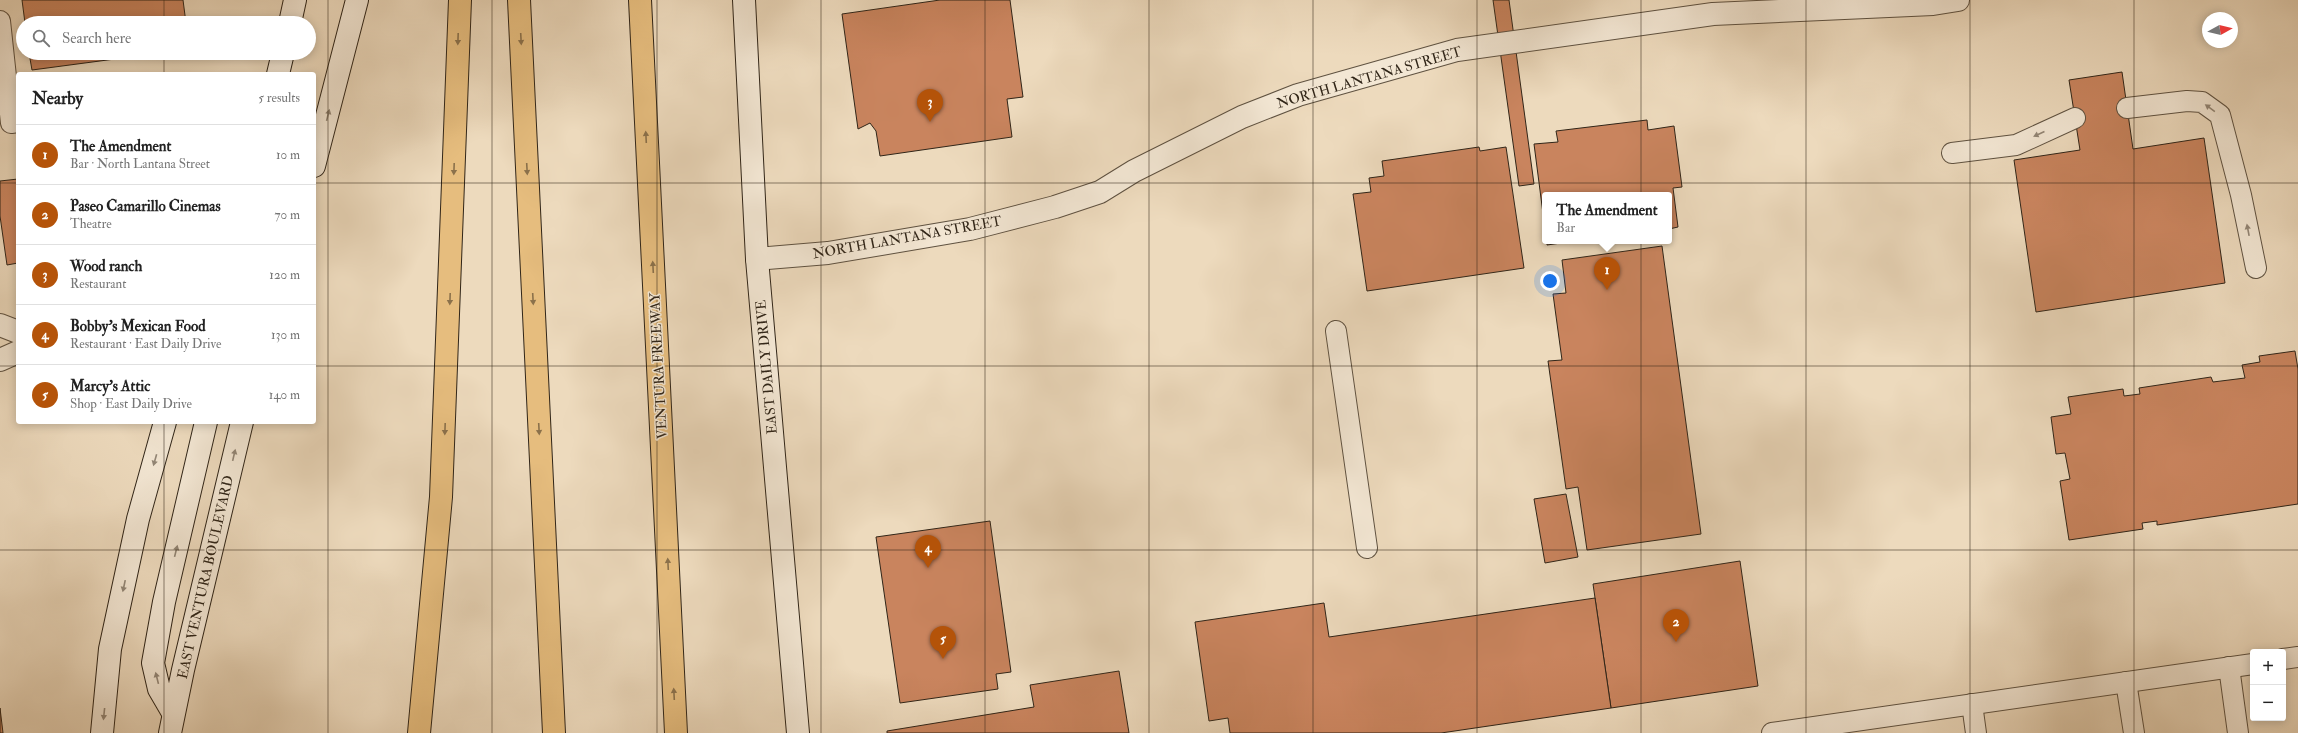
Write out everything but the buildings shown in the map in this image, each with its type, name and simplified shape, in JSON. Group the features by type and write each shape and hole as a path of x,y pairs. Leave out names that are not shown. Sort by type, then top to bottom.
{"highway":[{"path":"419,733 442,497 460,0"},
{"path":"519,0 554,733"},
{"name":"VENTURA FREEWAY","path":"640,0 676,733"}],"main road":[{"path":"292,16 295,0"},
{"path":"316,158 357,0"},
{"name":"EAST DAILY DRIVE","path":"744,0 757,259 798,733"},
{"name":"NORTH LANTANA STREET","path":"757,259 828,253 970,229 1055,207 1100,192 1134,171 1242,117 1291,98 1456,50 1713,14 1933,4 1958,0"},
{"path":"278,72 281,60"},
{"path":"0,325 16,331"},
{"path":"0,360 16,353"},
{"path":"102,733 110,649 138,519 164,424"},
{"path":"172,723 159,689 153,663 164,602 206,424"},
{"name":"EAST VENTURA BOULEVARD","path":"172,723 242,424"}],"lane":[{"path":"0,21 11,123 16,122"},
{"path":"2127,108 2187,101 2202,102 2220,115 2241,195 2256,268"},
{"path":"1952,154 2016,144 2075,118"},
{"path":"1336,331 1368,548"},
{"path":"2286,659 2298,657"},
{"path":"1772,733 2250,664"},
{"path":"2228,667 2238,733"},
{"path":"2126,682 2134,733"},
{"path":"1972,704 1976,733"}],"place":[{"name":"Wood ranch","path":"930,122"},
{"name":"The Amendment","path":"1607,290"},
{"name":"Bobby's Mexican Food","path":"928,568"},
{"name":"Paseo Camarillo Cinemas","path":"1676,642"},
{"name":"Marcy's Attic","path":"943,659"}]}
